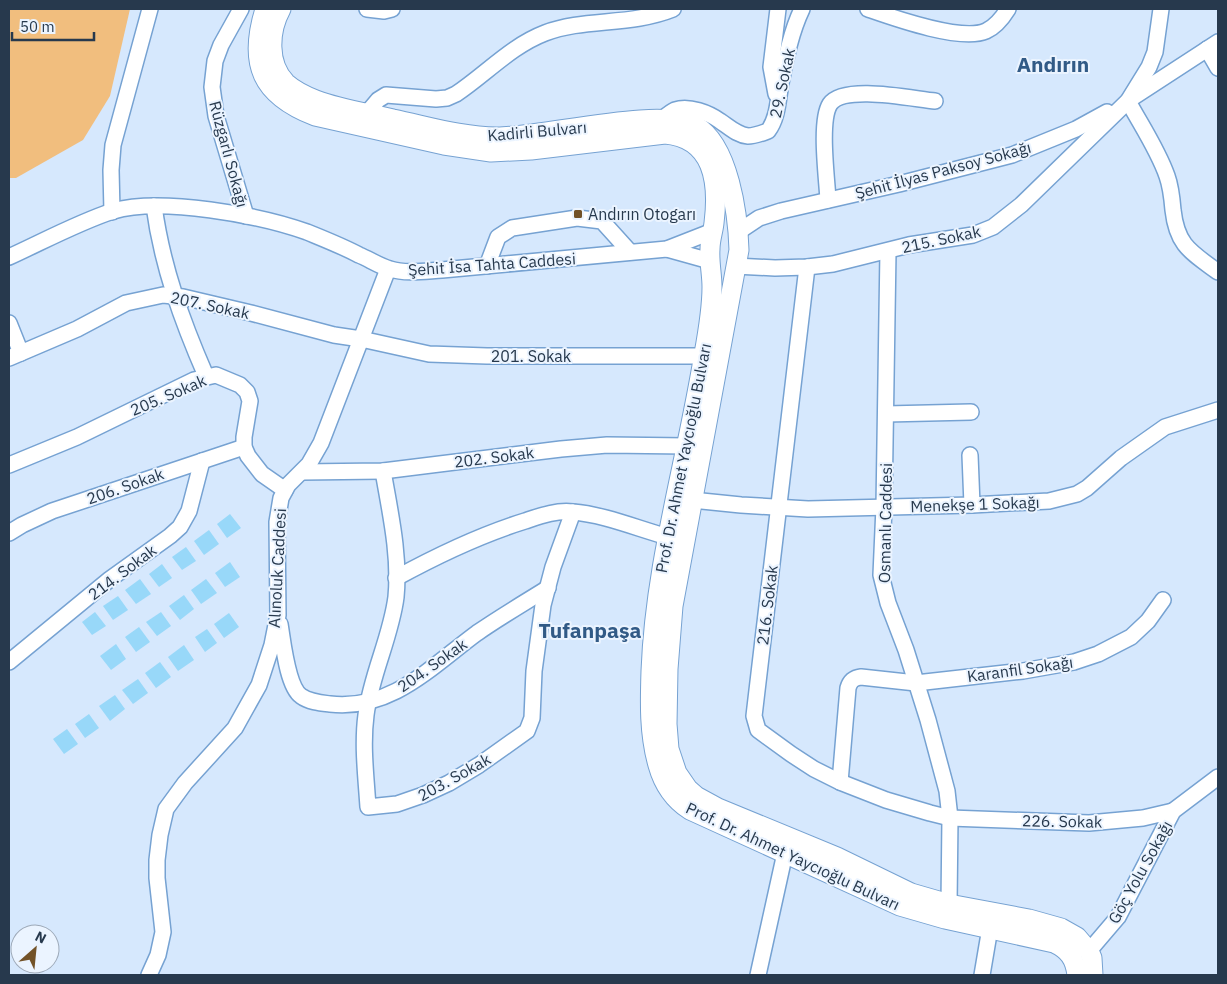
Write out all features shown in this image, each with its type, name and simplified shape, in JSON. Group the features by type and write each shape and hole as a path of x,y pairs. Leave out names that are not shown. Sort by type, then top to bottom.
{"main road":[{"name":"Kadirli Bulvarı","path":"265,9 259,43 262,76 272,90 281,98 302,110 332,120 444,145 491,152 531,150 665,134 682,137 703,153 712,168 716,200 710,261"},
{"name":"Kadirli Bulvarı","path":"281,9 276,20 272,53 276,69 286,83 318,101 367,113 488,137 662,119 688,122 706,134 713,142 726,170 738,232 739,250 735,266"},
{"path":"713,231 726,229 738,232"},
{"path":"710,261 722,266 735,266"},
{"name":"Prof. Dr. Ahmet Yaycıoğlu Bulvarı","path":"710,261 711,303 704,356 687,446 685,499 671,623 667,724 669,748 682,782 696,796 718,808 837,857 912,892 949,904 1048,923 1077,937 1089,951"},
{"name":"Prof. Dr. Ahmet Yaycıoğlu Bulvarı","path":"735,266 685,499 668,537 655,608 650,710 654,750 658,766 668,788 681,804 708,819 900,906 945,919 1045,940 1063,947 1073,958 1078,975"},
{"path":"1089,951 1092,958 1093,975"}],"street":[{"path":"112,212 111,170 113,145 150,9"},
{"name":"Rüzgarlı Sokağı","path":"241,9 221,45 215,61 212,87 216,116 246,216"},
{"path":"367,9 384,11 392,9"},
{"path":"367,113 378,100 386,95 436,100 456,94 511,51 546,32 578,26 634,20 673,9"},
{"path":"778,9 771,67 778,101"},
{"name":"29. Sokak","path":"662,119 682,108 692,109 718,119 734,131 750,136 768,131 775,119 789,47 794,27 802,9"},
{"path":"868,9 924,26 964,34 986,31 1002,18 1008,9"},
{"path":"1161,9 1155,52 1149,67 1128,101 1160,159 1168,178 1179,237 1192,252 1218,272"},
{"path":"1213,45 1218,68"},
{"name":"Şehit İlyas Paksoy Sokağı","path":"738,232 759,218 770,214 1012,156 1076,130 1128,101 1213,45"},
{"path":"828,200 825,132 828,109 835,100 842,96 860,94 935,101"},
{"name":"215. Sokak","path":"735,266 807,268 848,262 923,242 973,235 993,227 1020,205 1128,101"},
{"path":"154,206 162,252 174,296 183,324 206,376"},
{"name":"Şehit İsa Tahta Caddesi","path":"9,257 112,212 154,206 246,216 306,232 330,241 388,269 412,272 667,249 713,231"},
{"path":"487,266 498,237 512,228 577,218 602,221 630,252"},
{"name":"Şehit İsa Tahta Caddesi","path":"667,249 710,261"},
{"name":"Osmanlı Caddesi","path":"888,251 882,582 890,610 906,650 947,791 950,818 949,904"},
{"name":"216. Sokak","path":"807,268 756,699 755,723 758,730 791,754 814,769 840,782 910,808 950,818"},
{"name":"Alınoluk Caddesi","path":"149,975 158,955 163,932 157,860 166,809 181,788 235,728 259,685 267,665 278,615 278,509 284,490 309,464 322,442 388,269"},
{"name":"207. Sokak","path":"15,355 77,329 126,304 163,295 259,315 334,336 361,339"},
{"path":"9,323 15,355"},
{"name":"201. Sokak","path":"361,339 407,350 455,356 704,356"},
{"name":"205. Sokak","path":"9,465 77,437 194,380 216,375 240,385 247,392 250,401 244,447"},
{"name":"Menekşe 1 Sokağı","path":"685,499 778,508 1031,503 1063,498 1077,494 1097,480 1121,458 1165,427 1218,410"},
{"path":"886,414 971,412"},
{"name":"202. Sokak","path":"302,472 383,471 589,446 624,444 687,446"},
{"path":"244,447 248,456 262,474 284,490"},
{"name":"206. Sokak","path":"9,533 52,511 244,447"},
{"path":"970,454 972,505"},
{"name":"214. Sokak","path":"9,662 110,579 180,527 189,511 202,460"},
{"name":"203. Sokak","path":"383,471 396,555 396,578 393,613 366,713 364,746 368,806 407,802 449,782 527,731 531,725 536,652 548,588 553,567 573,512"},
{"path":"396,578 440,555 491,532 559,512 573,512 610,520 668,537"},
{"name":"204. Sokak","path":"278,615 291,679 294,688 301,696 320,703 338,705 369,702 405,687 477,634 548,588"},
{"name":"Karanfil Sokağı","path":"840,782 850,682 854,678 861,677 916,683 1062,665 1088,658 1130,637 1148,621 1163,600"},
{"name":"Göç Yolu Sokağı","path":"1089,951 1118,917 1173,811 1218,778"},
{"name":"226. Sokak","path":"950,818 1089,823 1143,818 1173,811"},
{"path":"758,975 785,853"},
{"path":"982,975 990,928"}],"shaded area":[{"path":"9,9 130,9 110,96 83,140 16,178 9,178"}],"building":[{"path":"230,514 241,528 227,538 217,524"},
{"path":"209,530 219,544 204,555 194,541"},
{"path":"186,547 196,561 182,570 172,557"},
{"path":"230,562 240,577 225,587 215,573"},
{"path":"162,564 172,578 159,587 149,574"},
{"path":"140,579 151,594 136,604 125,590"},
{"path":"206,579 217,593 201,604 191,590"},
{"path":"184,595 194,609 180,620 169,606"},
{"path":"118,596 128,610 113,620 103,606"},
{"path":"95,612 106,626 92,635 82,622"},
{"path":"161,612 171,626 157,636 146,622"},
{"path":"229,613 239,627 224,638 214,624"},
{"path":"139,627 150,642 136,652 125,637"},
{"path":"207,629 217,643 205,652 195,637"},
{"path":"116,644 126,659 111,670 100,656"},
{"path":"184,645 194,660 178,671 168,657"},
{"path":"160,662 171,677 156,688 145,673"},
{"path":"138,679 148,693 133,704 122,690"},
{"path":"115,695 125,709 110,721 99,706"},
{"path":"89,714 99,728 85,738 75,724"},
{"path":"67,729 78,744 64,754 53,739"}],"place":[{"name":"Andırın Otogarı","path":"578,214"}],"district":[{"name":"Andırın","path":"1053,65"},
{"name":"Tufanpaşa","path":"590,631"}]}
